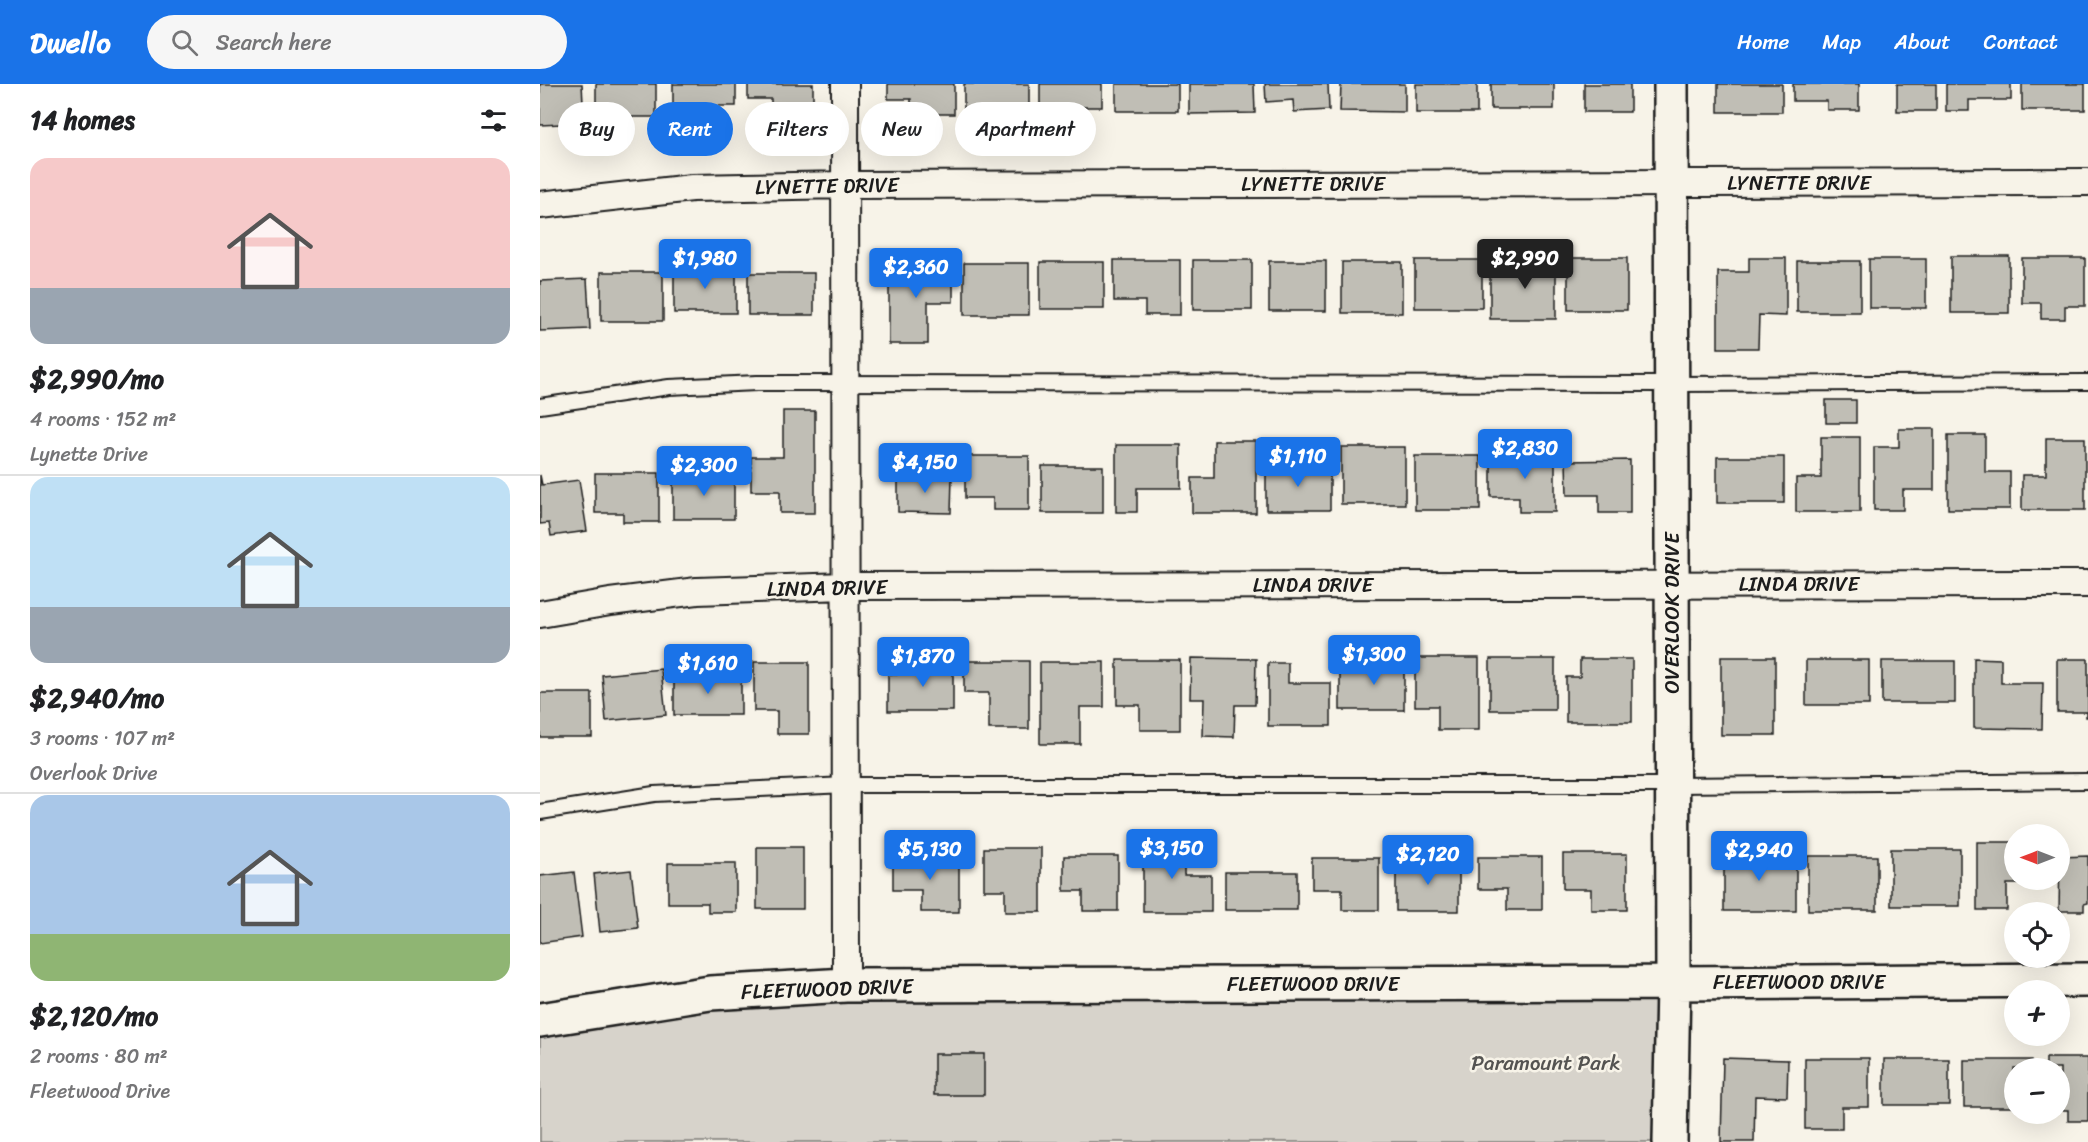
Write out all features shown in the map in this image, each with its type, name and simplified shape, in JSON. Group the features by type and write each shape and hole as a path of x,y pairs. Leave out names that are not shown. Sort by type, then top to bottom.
{"street":[{"path":"845,84 846,985"},
{"name":"OVERLOOK DRIVE","path":"1670,1142 1673,983 1671,84"},
{"name":"LYNETTE DRIVE","path":"540,205 692,188 845,185 2088,182"},
{"name":"LINDA DRIVE","path":"540,614 697,591 846,586 2088,584"},
{"name":"FLEETWOOD DRIVE","path":"540,1020 710,993 846,985 2088,980"}],"lane":[{"path":"540,406 669,387 757,383 2088,382"},
{"path":"540,812 654,794 846,785 1672,785 2088,781"}],"green space":[{"name":"Paramount Park","path":"1673,983 1662,1142 540,1142 540,1022 781,989"}],"building":[{"path":"540,84 582,84 583,102 558,102 558,124 540,125"},
{"path":"596,84 656,84 656,102 647,102 647,117 635,117 635,102 596,102"},
{"path":"673,84 736,84 736,106 733,106 733,102 673,102"},
{"path":"748,84 813,84 813,102 771,102 771,99 748,99"},
{"path":"888,84 954,84 954,114 943,114 943,102 888,99"},
{"path":"964,84 1029,84 1029,102 964,102"},
{"path":"1040,84 1102,84 1102,107 1096,107 1096,102 1040,102"},
{"path":"1116,84 1178,84 1178,111 1116,111"},
{"path":"1189,84 1254,84 1255,113 1189,114"},
{"path":"1265,84 1328,84 1329,110 1294,112 1293,100 1266,102"},
{"path":"1341,84 1405,84 1405,112 1340,111"},
{"path":"1416,84 1477,84 1477,113 1416,113"},
{"path":"1491,84 1554,84 1554,109 1491,109"},
{"path":"1584,84 1630,84 1630,112 1584,112"},
{"path":"1718,84 1782,84 1782,112 1718,112"},
{"path":"1793,84 1859,84 1859,110 1827,110 1827,101 1793,101"},
{"path":"1897,84 1936,84 1936,111 1897,111"},
{"path":"1946,84 2011,84 2011,100 1969,100 1969,111 1946,111"},
{"path":"2022,84 2085,84 2085,110 2022,110"},
{"path":"1951,256 2009,256 2009,313 1951,313"},
{"path":"1509,257 1556,257 1556,319 1490,319 1490,272 1509,272"},
{"path":"1568,258 1627,258 1627,310 1568,310"},
{"path":"1749,258 1786,258 1786,316 1759,315 1758,348 1718,348 1718,272 1749,272"},
{"path":"2022,258 2085,258 2085,306 2065,306 2065,319 2041,319 2041,303 2022,303"},
{"path":"1869,259 1926,259 1926,308 1869,308"},
{"path":"1114,260 1180,260 1180,315 1145,315 1145,301 1114,301"},
{"path":"1193,260 1252,260 1252,310 1193,310"},
{"path":"1415,260 1482,260 1482,308 1415,308"},
{"path":"1269,261 1326,261 1326,311 1269,311"},
{"path":"1797,261 1860,261 1860,312 1797,312"},
{"path":"1040,262 1104,262 1104,309 1040,309"},
{"path":"1342,262 1402,262 1402,313 1342,313"},
{"path":"964,263 1029,263 1029,315 964,315"},
{"path":"889,264 953,264 953,302 928,302 928,344 889,344"},
{"path":"674,267 736,267 736,313 674,313"},
{"path":"601,272 663,272 663,321 601,321"},
{"path":"748,273 814,273 814,315 748,315"},
{"path":"587,279 590,329 540,331 540,281"},
{"path":"1826,400 1856,400 1856,423 1826,423"},
{"path":"783,411 815,411 815,513 780,513 780,491 751,491 751,457 783,457"},
{"path":"1899,429 1934,429 1934,490 1903,490 1903,510 1874,510 1874,447 1899,447"},
{"path":"1948,435 1985,435 1985,472 2010,472 2010,509 1948,509"},
{"path":"1821,437 1860,437 1860,512 1796,512 1796,478 1821,478"},
{"path":"2046,438 2085,438 2085,510 2022,510 2022,475 2046,475"},
{"path":"1214,441 1256,441 1256,513 1192,513 1192,478 1214,478"},
{"path":"1116,445 1181,445 1181,488 1137,488 1137,512 1116,512"},
{"path":"1341,447 1405,447 1405,504 1341,504"},
{"path":"1491,453 1555,453 1555,512 1519,512 1519,497 1491,497"},
{"path":"965,456 1029,456 1029,510 993,510 993,498 965,498"},
{"path":"1415,456 1480,456 1480,510 1415,510"},
{"path":"1717,457 1784,457 1784,503 1717,503"},
{"path":"1630,460 1630,513 1599,513 1599,495 1567,495 1566,461"},
{"path":"1042,466 1103,466 1103,513 1042,513"},
{"path":"1266,466 1330,466 1330,510 1266,510"},
{"path":"595,473 659,473 659,522 623,522 623,513 595,513"},
{"path":"540,475 542,485 579,480 587,531 551,536 549,523 540,524"},
{"path":"673,475 734,475 734,519 673,519"},
{"path":"898,476 952,476 951,513 898,512"},
{"path":"1721,657 1775,657 1775,735 1721,735"},
{"path":"1191,658 1256,659 1255,705 1235,705 1234,737 1203,736 1204,699 1190,699"},
{"path":"1362,658 1404,658 1404,710 1340,710 1340,674 1362,674"},
{"path":"1415,658 1479,658 1479,730 1438,730 1438,706 1415,706"},
{"path":"1974,658 2001,659 2001,683 2043,683 2042,729 1974,728"},
{"path":"916,659 953,659 953,711 888,711 888,674 916,674"},
{"path":"1490,659 1555,659 1555,710 1490,710"},
{"path":"1580,659 1632,659 1632,722 1566,722 1566,677 1580,677"},
{"path":"2057,659 2088,659 2088,717 2086,717 2086,712 2057,712"},
{"path":"1117,660 1180,660 1180,730 1140,730 1140,705 1117,705"},
{"path":"1806,660 1869,660 1869,705 1806,705"},
{"path":"964,661 1029,661 1029,729 989,729 989,693 964,693"},
{"path":"1882,661 1955,661 1955,703 1882,703"},
{"path":"754,662 809,662 809,734 777,734 777,711 754,711"},
{"path":"1040,662 1104,662 1104,707 1080,707 1080,744 1040,744"},
{"path":"1268,663 1288,663 1288,683 1331,683 1331,726 1268,726"},
{"path":"661,669 666,715 606,721 602,675"},
{"path":"674,675 741,675 741,715 674,715"},
{"path":"540,693 592,693 592,737 540,737"},
{"path":"1143,839 1184,839 1184,875 1211,875 1211,912 1143,912"},
{"path":"1977,842 2004,842 2004,890 2007,890 2007,902 2004,902 2004,910 1977,910"},
{"path":"757,847 803,847 803,909 757,909"},
{"path":"984,848 1041,848 1041,912 1005,912 1005,890 984,890"},
{"path":"1891,849 1960,849 1960,906 1891,906"},
{"path":"1724,850 1753,850 1753,857 1796,857 1796,911 1724,911"},
{"path":"1563,854 1627,854 1627,910 1591,910 1591,889 1563,889"},
{"path":"1064,856 1118,856 1118,911 1083,911 1083,891 1064,891"},
{"path":"1808,856 1877,856 1877,910 1808,910"},
{"path":"2088,856 2088,903 2084,904 2084,911 2070,911 2070,902 2059,902 2059,890 2070,890 2070,857"},
{"path":"893,857 959,857 959,912 921,912 921,890 893,890"},
{"path":"1478,857 1542,857 1542,910 1507,910 1507,889 1478,889"},
{"path":"1312,858 1379,858 1379,910 1342,910 1342,889 1312,889"},
{"path":"1396,862 1459,862 1459,911 1396,911"},
{"path":"668,863 736,863 736,912 708,912 708,903 668,903"},
{"path":"631,870 638,928 600,932 594,874"},
{"path":"574,872 582,937 540,943 540,876"},
{"path":"1225,872 1297,872 1297,910 1225,910"},
{"path":"934,1054 984,1054 984,1095 934,1095"},
{"path":"1723,1058 1788,1060 1787,1097 1755,1096 1754,1142 1721,1142"},
{"path":"1805,1058 1869,1058 1869,1107 1842,1107 1842,1129 1805,1129"},
{"path":"2070,1058 2088,1058 2088,1121 2070,1121"},
{"path":"1884,1059 1949,1059 1949,1105 1884,1105"},
{"path":"1964,1060 2004,1060 2004,1107 1964,1107"}]}
